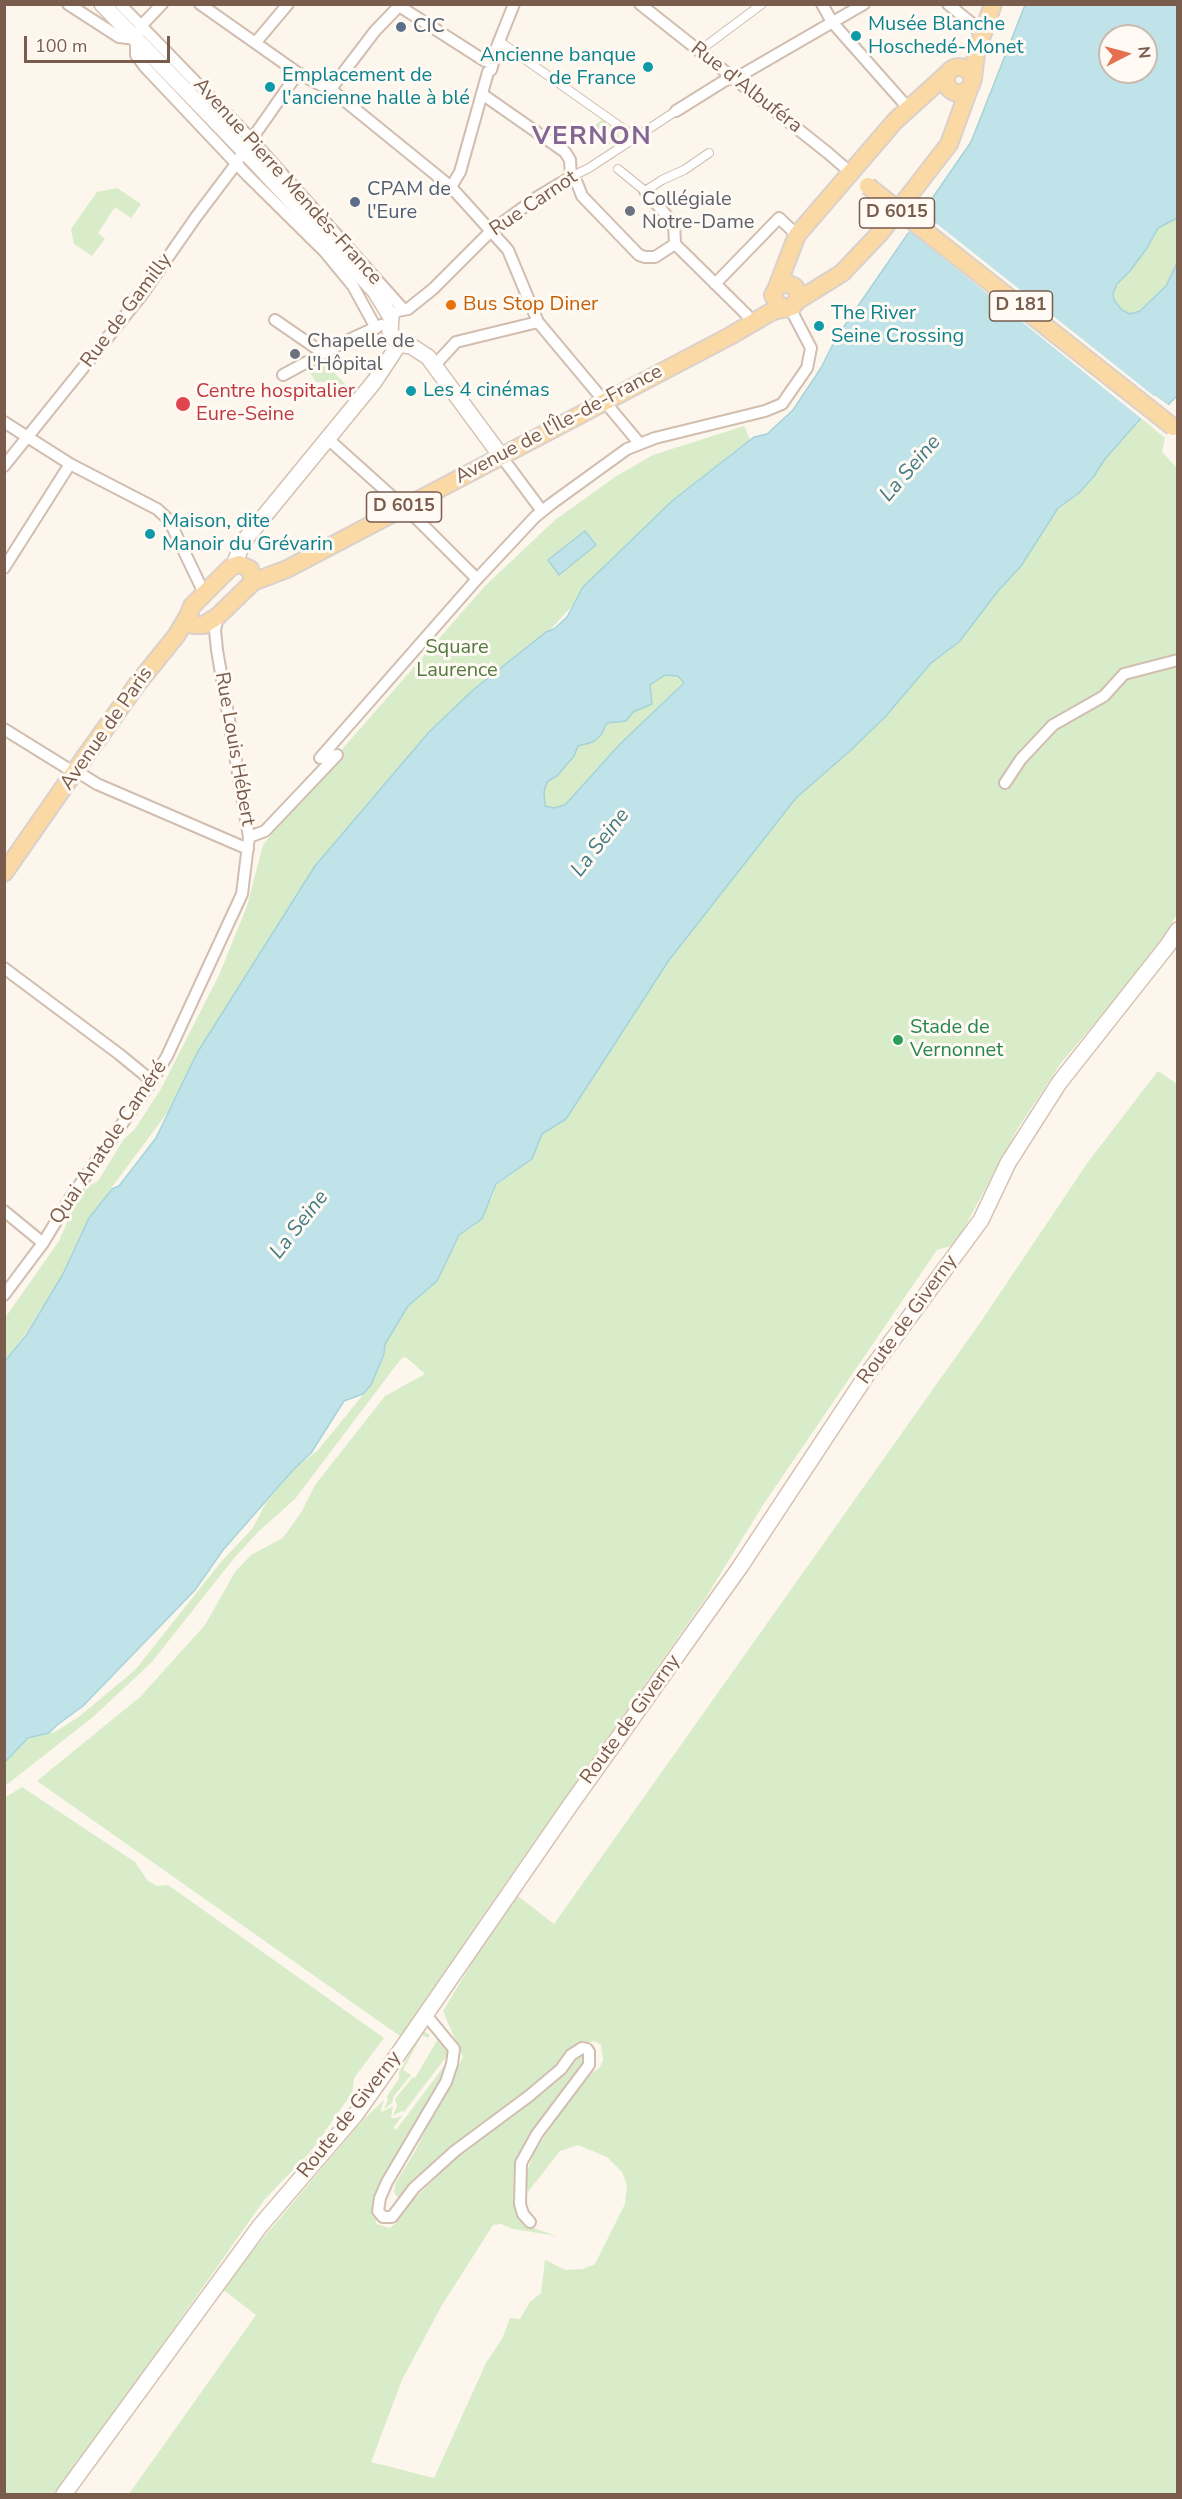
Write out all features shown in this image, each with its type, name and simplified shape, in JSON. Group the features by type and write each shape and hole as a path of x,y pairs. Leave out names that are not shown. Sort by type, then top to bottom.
{"main road":[{"name":"Avenue Pierre Mendès-France","path":"102,4 139,32 244,151 375,291 393,317 390,331 399,344"},
{"path":"787,292 797,235 867,152 909,109 955,82 986,4"},
{"name":"D 6015","path":"787,292 813,290 842,273 881,232 945,151 958,121 955,82 976,53 993,4"},
{"name":"D 181","path":"851,173 1175,428"},
{"name":"Avenue de l'Île-de-France","path":"716,342 747,315 787,292"},
{"name":"Avenue de l'Île-de-France","path":"246,571 218,616 193,621 192,606 204,593 246,571 269,577 307,558 402,505 501,456 771,312 787,292"},
{"path":"246,571 243,542 388,363 399,344 417,349 434,366 501,456"},
{"name":"Avenue de Paris","path":"4,873 138,683 176,636 193,621"},
{"name":"Avenue de Paris","path":"4,888 41,823"},
{"name":"Route de Giverny","path":"64,2494 260,2226 356,2114 569,1807 740,1568 866,1376 981,1220 1008,1163 1059,1083 1178,930"}],"street":[{"path":"68,4 118,37 139,32 162,4"},
{"name":"Avenue Pierre Mendès-France","path":"120,4 139,32"},
{"path":"200,4 298,73 330,90 451,187 508,250 538,322 640,444"},
{"path":"256,42 288,4"},
{"path":"451,187 460,172 488,72 504,44 514,4"},
{"name":"Rue d'Albuféra","path":"640,4 851,173"},
{"path":"699,51 762,4"},
{"path":"822,4 832,22 909,109"},
{"name":"Rue Carnot","path":"284,375 393,317 434,289 491,231 571,177 589,168 724,81 864,4"},
{"path":"948,4 977,30"},
{"path":"330,90 398,5 485,61 493,63"},
{"path":"504,44 635,137"},
{"name":"Rue de Gamilly","path":"4,466 30,437 141,296 298,73"},
{"path":"483,94 565,152 570,160 571,177 577,183 582,196 639,255 655,257 675,244"},
{"path":"645,191 684,170 709,153"},
{"path":"618,169 645,191 674,224 675,244 747,315"},
{"path":"715,284 778,218 797,235"},
{"path":"249,837 265,831 337,755 320,758 477,579 542,511 617,455 640,444 745,417 778,406 807,368 811,348 787,292"},
{"path":"275,320 323,353"},
{"path":"434,366 456,342 538,322"},
{"path":"4,422 70,464 158,509 173,527 204,593"},
{"path":"328,439 402,505 477,579"},
{"path":"501,456 542,511"},
{"path":"4,568 70,464"},
{"name":"Rue Louis Hébert","path":"218,616 215,630 217,650 249,837 248,849"},
{"name":"Rue Louis Hébert","path":"193,621 212,638 217,650"},
{"path":"1005,783 1021,759 1053,725 1104,696 1124,674 1178,660"},
{"path":"4,729 97,784 248,849"},
{"name":"Quai Anatole Caméré","path":"4,1295 43,1244 71,1197 167,1056 197,986 242,894 248,849"},
{"path":"4,968 152,1081"},
{"path":"4,1211 43,1244"},
{"path":"426,2015 454,2049 452,2064 446,2082 387,2182 380,2198 378,2211 383,2217 392,2217 414,2188 455,2151 529,2096 561,2069 571,2055 582,2048 587,2049 590,2052 589,2065 537,2134 521,2163 520,2204 523,2214 530,2222"}],"green space":[{"path":"602,120 619,133 619,139 608,145 600,139 595,125"},
{"path":"117,188 141,204 131,218 115,207 98,233 105,239 92,256 74,244 71,229 97,192"},
{"path":"1177,218 1177,263 1166,286 1140,311 1130,314 1122,310 1114,300 1113,294 1117,284 1147,248 1158,228"},
{"path":"322,360 353,392 346,399 325,382 316,382 307,368"},
{"path":"1141,418 1165,438 1162,452 1178,469 1177,914 1159,947 1061,1063 1018,1128 955,1245 937,1250 765,1502 703,1602 400,2036 37,1781 140,1697 205,1625 235,1572 251,1555 283,1538 302,1511 315,1485 385,1396 425,1374 407,1358 403,1357 397,1364 295,1499 259,1531 235,1557 151,1663 93,1717 5,1786 5,1762 27,1739 55,1732 80,1716 135,1670 221,1562 252,1529 266,1503 293,1470 318,1450 371,1385 384,1354 385,1344 408,1306 437,1281 459,1235 474,1226 492,1198 496,1185 532,1159 542,1134 566,1119 669,960 796,798 885,717 931,663 959,642 998,591 1021,566 1058,508 1079,493"},
{"name":"Square Laurence","path":"744,426 751,441 732,453 624,548 552,628 500,673 491,661 489,663 495,672 445,717 302,887 216,1024 167,1113 89,1218 63,1274 26,1333 5,1360 5,1318 59,1241 76,1201 87,1187 98,1181 124,1139 135,1129 162,1087 219,975 247,906 263,845 337,755 485,586 555,520 615,477 653,455"},
{"path":"664,675 678,676 684,682 620,744 565,805 554,808 544,806 543,792 547,781 558,775 574,756 578,746 593,742 601,735 607,723 652,704 649,686"},
{"path":"1158,1071 1177,1084 1177,2494 129,2494 256,2315 221,2288 361,2122 384,2100 382,2112 393,2106 391,2118 403,2115 393,2128 396,2130 445,2065 450,2064 451,2068 379,2192 376,2224 390,2228 411,2202 457,2157 572,2062 581,2057 587,2059 521,2158 524,2220 536,2229 557,2236 513,2229 501,2224 493,2225 442,2305 402,2380 371,2462 434,2478 486,2363 502,2339 510,2318 520,2319 530,2302 541,2293 545,2260 566,2270 583,2269 595,2264 625,2204 627,2185 622,2172 607,2157 578,2145 560,2151 528,2192 525,2176 534,2153 579,2084 600,2067 603,2060 601,2045 595,2041 586,2043 575,2050 405,2197 397,2197 394,2192 396,2182 413,2155 463,2057 443,2011 514,1893 554,1924 982,1320 1088,1162"},
{"path":"22,1787 135,1862 148,1881 157,1886 168,1885 384,2038 354,2078 352,2093 311,2151 265,2199 93,2443 54,2494 5,2494 4,1798"},
{"path":"423,2031 430,2035 428,2038 422,2035 403,2070 411,2075 394,2096 392,2103 384,2109 388,2100 387,2096 399,2079 399,2072"},
{"path":"438,2039 442,2039 449,2048 447,2056 404,2112 393,2116 397,2106 395,2099 413,2077 415,2078"}],"water":[{"name":"La Seine","path":"1025,5 1177,5 1177,218 1158,228 1147,248 1117,284 1113,294 1114,300 1122,310 1130,314 1140,311 1166,286 1177,263 1177,396 1168,405 1155,395 1142,417 1105,459 1094,476 1079,493 1058,508 1021,566 998,591 959,642 931,663 885,717 796,798 669,960 566,1119 542,1134 532,1159 496,1184 482,1219 459,1235 437,1281 408,1306 385,1344 384,1354 371,1385 363,1394 344,1401 311,1453 293,1470 223,1550 195,1590 83,1706 49,1733 28,1738 5,1762 5,1361 27,1334 63,1274 89,1218 112,1189 119,1186 156,1138 197,1053 315,866 429,732 473,690 567,617 583,587 672,501 754,437 767,434 793,410 821,368 836,338 971,142","holes":["665,675 678,676 684,683 620,744 565,805 554,808 545,806 544,792 547,782 558,775 574,756 578,746 593,742 601,735 607,723 626,721 633,712 652,704 650,685"]},
{"path":"585,531 596,545 559,575 548,560"}],"pier":[{"path":"922,209 928,214 927,216 1154,396 1171,407 1167,408 1156,399 1143,420 910,231 906,232"}],"place":[{"name":"CIC","path":"401,27"},
{"name":"Musée Blanche Hoschedé-Monet","path":"856,36"},
{"name":"Ancienne banque de France","path":"648,67"},
{"name":"Emplacement de l'ancienne halle à blé","path":"270,87"},
{"name":"CPAM de l'Eure","path":"355,202"},
{"name":"Collégiale Notre-Dame","path":"630,211"},
{"name":"Bus Stop Diner","path":"451,305"},
{"name":"The River Seine Crossing","path":"819,326"},
{"name":"Chapelle de l'Hôpital","path":"295,354"},
{"name":"Les 4 cinémas","path":"411,391"},
{"name":"Centre hospitalier Eure-Seine","path":"183,404"},
{"name":"Maison, dite Manoir du Grévarin","path":"150,534"},
{"name":"Stade de Vernonnet","path":"898,1040"}],"district":[{"name":"VERNON","path":"592,138"}]}
